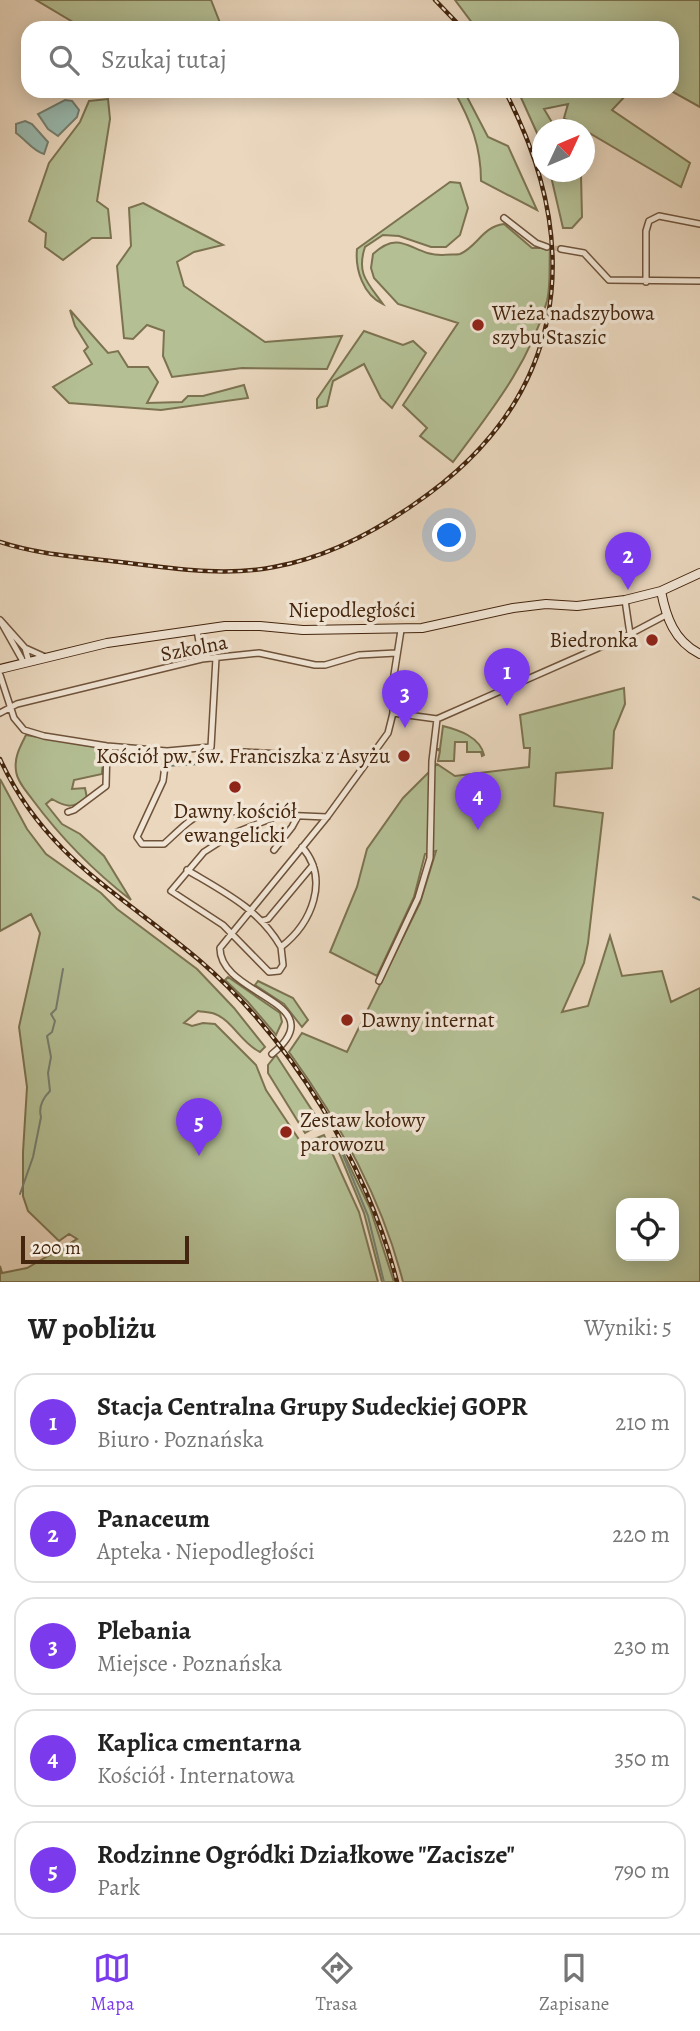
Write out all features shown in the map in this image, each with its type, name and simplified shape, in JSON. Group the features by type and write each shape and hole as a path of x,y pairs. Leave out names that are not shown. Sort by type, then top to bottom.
{"main road":[{"name":"Niepodległości","path":"4,668 107,643 197,630 239,626 303,630 401,630 439,626 513,608 546,604 577,606 625,600 661,591 700,573"},
{"path":"661,591 666,615 676,633 687,646 700,654"}],"street":[{"path":"646,282 646,231 649,220 659,215 700,224"},
{"path":"504,218 536,243 547,247"},
{"path":"561,249 584,253 608,280 700,281"},
{"path":"625,600 630,634"},
{"path":"393,713 437,719 630,634 666,615"},
{"path":"1,621 13,648 27,662"},
{"path":"1,621 25,648 46,657"},
{"path":"197,630 202,659"},
{"path":"272,1054 287,1040 290,1031 289,1018 277,1003 252,989 225,968 220,948 327,817 388,733 393,713 393,681 401,630"},
{"path":"4,668 13,660 13,648"},
{"path":"25,648 27,662"},
{"name":"Szkolna","path":"0,713 10,708 202,659 259,653 325,665 359,655 396,653"},
{"path":"0,675 14,718 24,730 44,736 107,746 167,751 211,747 216,658"},
{"path":"379,981 418,898 430,858 432,761 437,719"},
{"path":"68,812 106,786 107,746"},
{"path":"167,751 163,781 137,837 142,844 164,844 192,818 202,813 249,812"},
{"path":"244,752 369,759"},
{"path":"187,870 250,909 262,921 281,947 284,960 282,969 271,973 231,932 171,891 187,870 211,847 232,835 281,815 327,817"},
{"path":"274,850 298,816"},
{"path":"281,947 301,925 317,888 313,865 302,847"},
{"path":"262,921 268,919 313,865"}],"green space":[{"path":"36,0 211,0 219,21 71,21"},
{"path":"455,0 700,0 700,107 679,95 679,21 471,21"},
{"path":"458,98 468,98 488,137 508,146 537,210 481,181 474,134"},
{"path":"521,98 623,98 612,110 690,163 681,187 595,136 595,119 566,119 568,104 544,109 550,119 532,119 532,122"},
{"path":"108,99 110,119 97,201 108,209 111,238 92,238 63,260 45,247 46,233 29,221 49,163 80,122 89,101"},
{"path":"450,182 460,183 468,208 460,235 446,247 431,247 399,236 383,235 365,247 362,264 365,278 383,304 376,300 362,281 357,265 357,249"},
{"path":"552,182 581,182 582,217 572,228 563,228"},
{"path":"143,203 223,245 194,252 177,262 184,286 265,342 342,336 327,369 242,368 172,377 163,356 164,331 147,325 133,339 124,338 117,266 131,246 129,208"},
{"path":"504,224 532,248 550,248 547,301 540,324 520,366 453,462 420,436 427,428 403,405 458,323 398,304 374,278 371,268 373,254 383,246 400,243 432,254 460,254 490,229"},
{"path":"70,310 108,353 118,351 128,367 148,367 158,382 147,403 182,402 188,396 203,396 244,385 248,398 161,410 69,403 53,387 92,364 84,351 88,347 75,326"},
{"path":"364,331 403,345 413,341 426,353 392,408 381,398 364,364 333,381 327,406 317,408 317,399"},
{"path":"624,688 625,704 614,731 612,768 556,773 554,806 603,813 584,963 562,1012 588,1006 610,936 622,976 662,971 671,1002 700,988 700,1282 403,1282 383,1221 357,1162 325,1105 289,1052 302,1033 347,1052 420,903 436,851 425,854 414,897 377,976 330,952 357,887 367,849 403,798 437,764 455,776 529,767 530,748 524,748 520,715"},
{"path":"443,726 473,739 484,755 482,756 481,752 467,752 467,742 455,742 454,761 438,761 440,751 436,749 440,749"},
{"path":"26,735 103,748 105,760 102,774 74,780 72,789 85,788 87,798 74,805 62,804 52,799 46,804 62,824 80,834 104,856 131,900 78,853 22,786 17,775 16,761"},
{"path":"0,779 27,829 46,854 101,893 117,909 197,969 234,1008 265,1047 260,1052 253,1048 227,1022 213,1013 198,1011 184,1023 192,1026 215,1024 256,1065 266,1090 302,1144 324,1135 359,1212 378,1282 0,1282 0,1266 2,1273 27,1268 77,1239 69,1234 59,1241 28,1211 23,1196 27,1087 19,1027 40,933 31,914 0,931"},
{"path":"228,977 280,1013 282,1022 276,1035 225,980"},
{"path":"258,981 293,998 308,1020 302,1027 284,1004 255,985"},
{"path":"276,1055 321,1124 305,1133 268,1073 268,1065"},
{"path":"333,1138 336,1138 370,1208 394,1282 382,1282 364,1213"}],"water":[{"path":"65,100 72,101 79,110 77,117 58,136 48,129 38,114"},
{"path":"25,121 32,124 48,142 44,154 16,133 16,124"}],"waterway":[{"path":"167,766 199,764"},
{"path":"693,897 700,900"},
{"path":"20,1194 33,1157 43,1099 50,1091 48,1073 51,1057 47,1036 52,1032 55,1021 51,1014 56,1009 63,969"},
{"path":"341,1150 368,1216 384,1282"}],"tunnel":[{"path":"547,247 561,249"}],"railway":[{"path":"435,0 455,21"},
{"path":"0,542 60,555 178,569 236,571 274,567 311,558 381,526 413,505 465,464 504,419 531,370 548,318 553,264 547,208 531,150 508,98"},
{"path":"0,759 18,793 62,848 87,872 199,960 265,1027 295,1066 346,1149 384,1238 397,1282"}],"place":[{"name":"Wieża nadszybowa szybu Staszic","path":"478,325"},
{"name":"Panaceum","path":"628,590"},
{"name":"Biedronka","path":"652,640"},
{"name":"Stacja Centralna Grupy Sudeckiej GOPR","path":"507,706"},
{"name":"Plebania","path":"405,728"},
{"name":"Kościół pw. św. Franciszka z Asyżu","path":"404,756"},
{"name":"Dawny kościół ewangelicki","path":"235,787"},
{"name":"Kaplica cmentarna","path":"478,830"},
{"name":"Dawny internat","path":"347,1020"},
{"name":"Zestaw kołowy parowozu","path":"286,1132"},
{"name":"Rodzinne Ogródki Działkowe \"Zacisze\"","path":"199,1156"}]}
